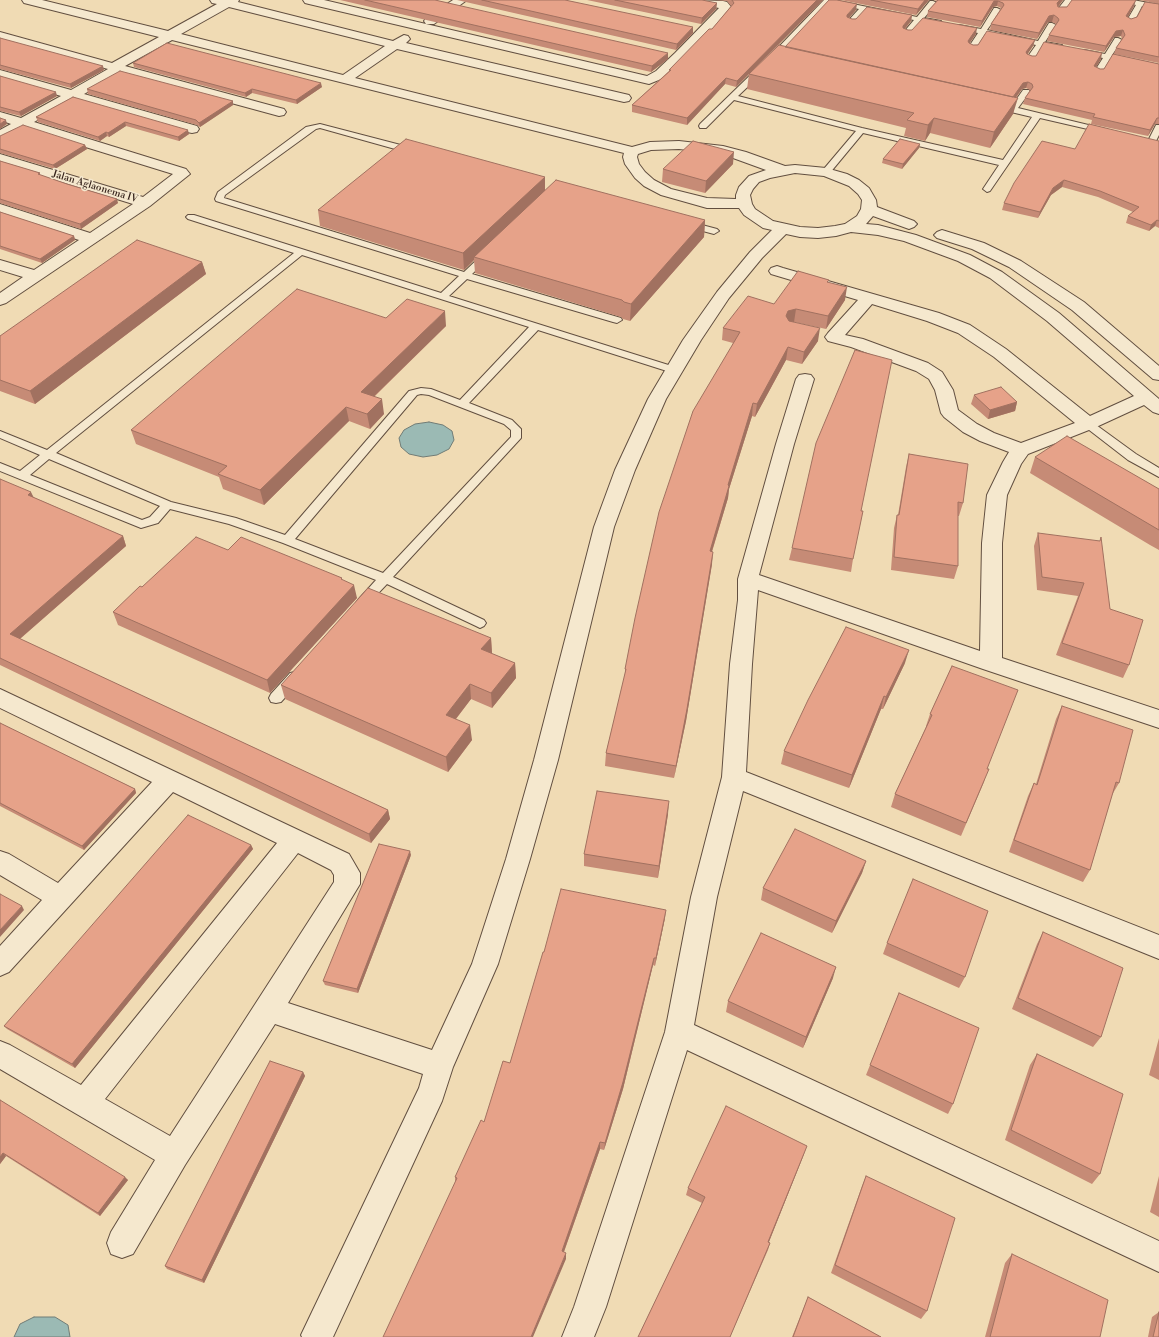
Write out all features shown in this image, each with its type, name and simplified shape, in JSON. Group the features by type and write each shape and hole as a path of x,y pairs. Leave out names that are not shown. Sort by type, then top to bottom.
{"street":[{"path":"28,0 632,151 650,146 679,145 723,150 742,154 781,170"},
{"path":"309,0 421,28 647,80 654,79 661,74 706,31 726,8 724,5 698,0"},
{"path":"0,136 74,95 225,1 396,45 624,98"},
{"path":"440,2 461,4"},
{"path":"345,79 421,28 461,4"},
{"path":"690,28 706,31"},
{"path":"0,36 279,112"},
{"path":"665,53 680,56"},
{"path":"0,74 192,129"},
{"path":"0,116 87,142 181,172 183,174 92,239 0,300"},
{"path":"632,151 630,157 632,164 640,176 649,183 666,192 707,203 744,204"},
{"name":"Jalan Aglaonema IV","path":"0,158 145,202"},
{"path":"795,169 826,172 842,176 864,191 869,200 869,209 863,219 850,226 836,231 818,233 782,229 757,219 749,212 744,204 742,195 746,187 754,179 781,170 795,169"},
{"path":"0,209 92,239"},
{"path":"869,209 896,220 978,246 1015,264 1078,306 1159,375"},
{"path":"850,226 878,230 910,238 964,258 996,275 1053,317 1152,403"},
{"path":"317,1335 432,1091 439,1066 485,964 518,859 546,760 604,527 625,470 650,414 674,370 723,295 756,255 782,229"},
{"path":"0,264 36,276"},
{"path":"778,271 933,317 964,329 1000,352 1088,424"},
{"path":"869,298 828,336 857,343 922,367 936,376 944,390 950,413 970,428 987,437 1021,450"},
{"path":"578,1337 590,1306 679,1032 704,897 734,777 741,664 748,600 748,579 805,379"},
{"path":"991,663 992,543 997,495 1012,462 1021,450 1088,424 1152,403"},
{"path":"748,579 991,663 1159,718"},
{"path":"0,698 340,862 347,873 347,884 175,1155 122,1243"},
{"path":"734,777 1159,947"},
{"path":"0,964 169,780"},
{"path":"85,1102 294,840"},
{"path":"0,862 61,898"},
{"path":"269,1009 439,1066"},
{"path":"679,1032 1159,1257"},
{"path":"0,1054 175,1155"}],"lane":[{"path":"703,126 779,56 828,0 1159,67"},
{"path":"1061,10 1069,0"},
{"path":"1121,0 1159,7"},
{"path":"907,33 933,3"},
{"path":"1130,22 1140,4"},
{"path":"851,22 864,8"},
{"path":"972,48 997,10"},
{"path":"1030,59 1052,25"},
{"path":"1098,72 1118,40"},
{"path":"1013,110 1026,92"},
{"path":"733,97 861,130 1004,163"},
{"path":"990,105 1114,132"},
{"path":"987,189 1037,116"},
{"path":"419,152 320,126 314,127 309,129 221,194 219,198 223,201 617,320"},
{"path":"1152,141 1159,127"},
{"path":"826,172 861,130"},
{"path":"191,218 443,296 674,370"},
{"path":"677,221 714,231"},
{"path":"443,296 494,248"},
{"path":"22,475 300,252"},
{"path":"463,403 536,326"},
{"path":"287,540 413,393 421,391 431,392 463,403 508,422 516,430 516,438 353,612"},
{"path":"1088,424 1132,457 1159,474"},
{"path":"0,434 168,505 232,521 287,540 384,578 480,623"},
{"path":"0,467 141,524 154,520 168,505"},
{"path":"276,698 302,669"}],"water":[{"path":"429,422 443,425 452,431 454,440 449,449 437,455 423,457 409,454 401,447 399,438 404,430 415,424"},
{"path":"34,1317 55,1317 68,1325 70,1337 14,1337 20,1324"}],"building":[{"path":"365,0 435,0 668,53 652,66"},
{"path":"482,0 565,0 693,27 677,44"},
{"path":"615,0 702,0 717,3 702,18"},
{"path":"732,0 817,0 737,81 726,78 687,118 632,105 671,70 669,70 709,29 712,29 734,3"},
{"path":"829,0 857,4 847,15 847,17 852,19 856,19 867,7 912,15 903,26 903,28 908,30 912,30 923,18 977,28 968,41 973,45 978,45 987,31 1035,40 1026,52 1032,56 1036,56 1044,42 1102,53 1094,66 1100,69 1104,69 1113,54 1159,64 1159,118 1157,118 1150,130 1093,117 1095,114 1025,98 1033,87 1032,84 1028,82 1023,83 1013,97 785,47"},
{"path":"871,0 925,0 918,9"},
{"path":"938,0 1060,0 1057,3 1058,7 1067,7 1072,0 1136,0 1126,16 1131,19 1137,17 1145,2 1159,4 1159,57 1116,48 1125,35 1123,30 1116,31 1106,46 1049,35 1059,20 1054,15 1049,16 1039,33 991,24 1004,5 998,1 994,1 982,21 928,11"},
{"path":"0,38 103,66 70,84 0,65"},
{"path":"167,43 321,83 296,100 252,89 245,93 133,63"},
{"path":"779,45 1018,98 994,132 934,118 928,125 907,120 914,113 749,74"},
{"path":"120,71 233,101 199,123 196,120 87,89"},
{"path":"0,76 56,92 19,112 0,107"},
{"path":"73,97 188,130 178,137 125,122 108,133 106,132 98,137 36,117"},
{"path":"0,118 6,120 0,124"},
{"path":"1089,124 1159,141 1159,221 1157,220 1151,225 1128,216 1139,207 1100,191 1064,180 1053,188 1040,212 1004,203 1014,183 1042,141 1075,149"},
{"path":"23,125 85,145 53,165 0,149 0,136"},
{"path":"406,139 545,177 463,253 318,210"},
{"path":"900,139 920,144 903,164 883,159"},
{"path":"693,141 734,152 706,181 663,169"},
{"path":"0,161 117,199 80,224 0,199"},
{"path":"556,180 705,220 631,304 622,300 474,257"},
{"path":"0,212 74,236 40,259 0,246"},
{"path":"137,240 202,262 30,391 0,380 0,336"},
{"path":"798,271 829,280 827,282 847,287 828,316 796,309 788,311 786,316 789,321 820,328 804,352 788,347 757,404 753,403 710,551 713,552 676,766 606,753 626,669 635,618 659,512 693,411 740,332 723,328 748,296 774,304"},
{"path":"297,289 386,318 407,299 445,311 361,392 382,399 367,414 346,407 260,490 218,474 227,466 131,430"},
{"path":"855,350 892,360 861,511 863,511 853,559 792,548 816,443"},
{"path":"1001,387 1017,402 990,410 974,395"},
{"path":"1067,436 1159,489 1159,530 1035,457"},
{"path":"909,454 968,464 963,503 958,502 958,566 894,557 897,515 899,515"},
{"path":"0,479 31,492 28,495 123,536 10,634 388,810 369,834 0,658"},
{"path":"1038,533 1100,541 1101,537 1110,609 1143,620 1129,665 1062,643 1084,583 1042,577"},
{"path":"196,537 228,550 241,537 342,578 341,579 354,585 267,680 113,612"},
{"path":"368,588 491,638 481,649 515,663 491,693 470,684 446,715 470,725 446,757 281,685"},
{"path":"846,627 909,650 886,697 884,696 852,775 784,751 808,700"},
{"path":"952,666 1018,690 987,769 989,769 966,823 895,794 932,715 930,714"},
{"path":"1062,706 1133,730 1119,783 1116,782 1090,870 1014,840 1034,783 1037,785"},
{"path":"0,723 135,789 82,846 0,803"},
{"path":"597,791 669,801 659,866 584,854"},
{"path":"188,815 251,845 72,1064 4,1026"},
{"path":"795,829 866,861 836,921 763,888"},
{"path":"379,844 410,851 357,989 323,981"},
{"path":"913,879 988,911 965,977 887,943"},
{"path":"561,889 666,910 656,958 654,958 623,1082 605,1143 600,1142 562,1251 566,1253 531,1337 383,1337 457,1178 455,1177 481,1120 484,1122 503,1061 510,1063 544,952"},
{"path":"0,894 22,906 0,930"},
{"path":"1043,932 1123,968 1101,1037 1018,998"},
{"path":"761,933 836,967 806,1037 728,1001"},
{"path":"899,993 979,1028 953,1104 870,1065"},
{"path":"1037,1054 1123,1094 1100,1174 1011,1130"},
{"path":"270,1061 303,1072 202,1280 165,1266"},
{"path":"0,1100 125,1177 98,1213 3,1153 0,1157"},
{"path":"726,1106 807,1146 768,1242 770,1243 730,1337 638,1337 705,1197 688,1188"},
{"path":"866,1176 955,1218 927,1311 835,1265"},
{"path":"1012,1254 1108,1300 1100,1337 990,1337"},
{"path":"808,1297 881,1337 793,1337"},
{"path":"1159,1312 1159,1337 1153,1337"}]}
